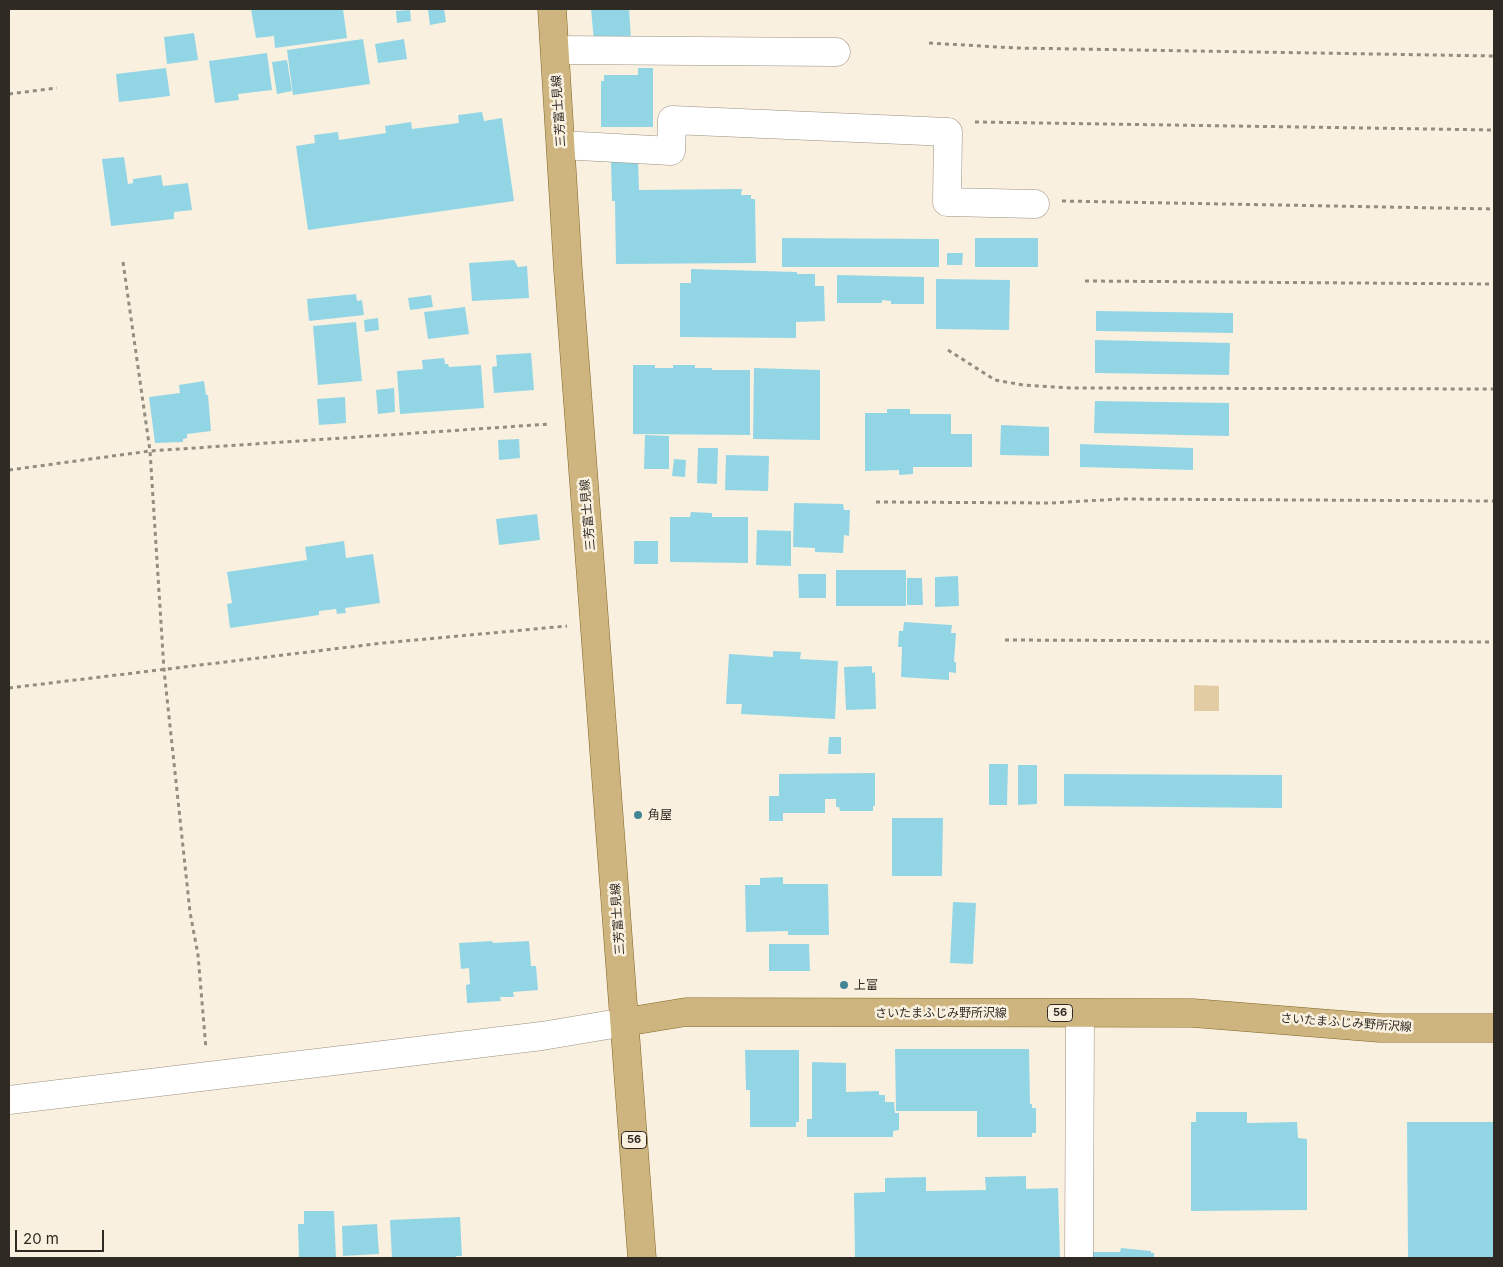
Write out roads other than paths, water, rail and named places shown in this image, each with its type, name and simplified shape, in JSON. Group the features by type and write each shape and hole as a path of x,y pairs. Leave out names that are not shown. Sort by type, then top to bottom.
{"main road":[{"name":"三芳富士見線","path":"552,9 580,422 625,1022"},
{"name":"さいたまふじみ野所沢線","path":"625,1022 686,1012 1193,1013 1380,1028 1494,1028"},
{"name":"56","path":"625,1022 642,1258"}],"street":[{"path":"555,50 836,52"},
{"path":"561,145 671,151 672,120 948,132 948,202 1035,204"},
{"path":"1079,1258 1080,1014"},
{"path":"9,1100 542,1036 625,1022"}],"place":[{"name":"角屋","path":"638,815"},
{"name":"上富","path":"844,985"}]}
